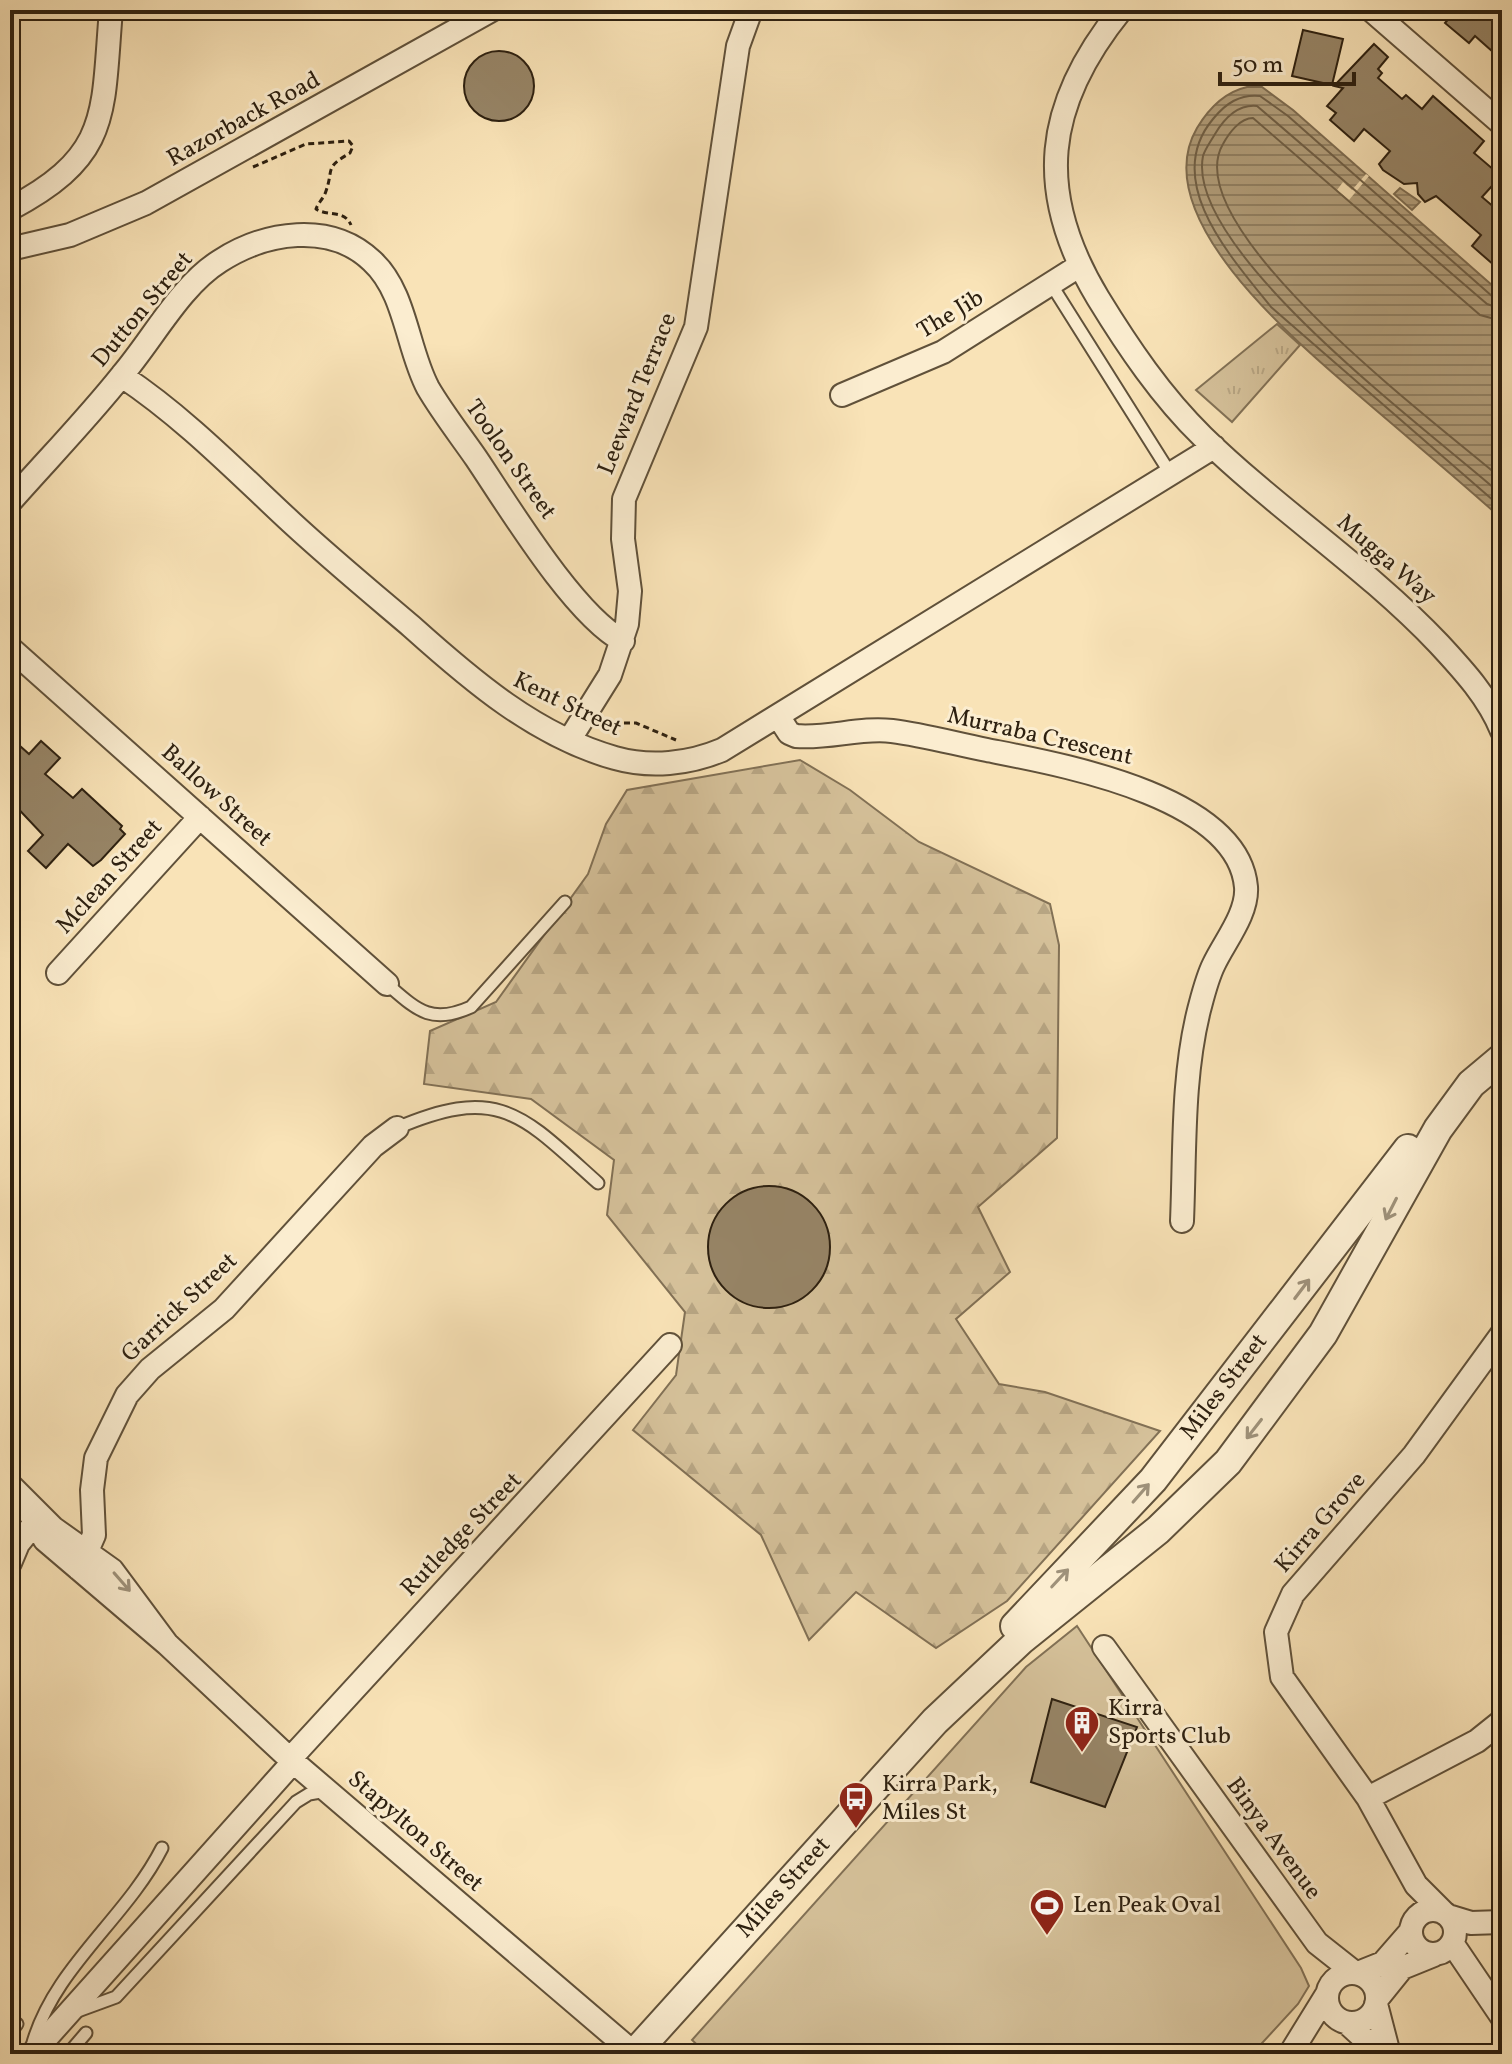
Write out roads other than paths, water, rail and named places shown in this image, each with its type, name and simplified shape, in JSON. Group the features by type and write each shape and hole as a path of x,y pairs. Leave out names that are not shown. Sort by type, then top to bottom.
{"street":[{"path":"10,209 61,179 85,154 94,138 104,99 111,10"},
{"name":"Razorback Road","path":"10,249 61,238 127,212 492,10"},
{"name":"Leeward Terrace","path":"570,739 610,675 623,641 630,591 623,539 624,499 696,327 738,46 751,10"},
{"name":"Mugga Way","path":"1121,10 1083,62 1068,94 1056,140 1054,169 1059,213 1079,266 1152,379 1214,447 1414,618 1469,677 1502,731"},
{"path":"1371,10 1502,124"},
{"name":"Dutton Street","path":"10,502 122,376 191,287 219,261 257,242 289,235 329,237 373,261 390,285"},
{"name":"The Jib","path":"842,395 943,352 1079,266"},
{"name":"Toolon Street","path":"390,285 428,386 564,581 605,631 623,641"},
{"name":"Kent Street","path":"122,376 160,401 294,524 485,691 570,739 615,758 671,764 722,750 1214,447"},
{"name":"Ballow Street","path":"10,648 387,984"},
{"name":"Murraba Crescent","path":"778,716 789,733 796,736 853,730 891,731 1087,770 1149,791 1213,830 1239,860 1246,888 1241,914 1212,967 1198,1011 1188,1072 1182,1221"},
{"name":"Mclean Street","path":"58,973 200,817"},
{"name":"Miles Street","path":"634,2054 935,1721 982,1662 1129,1508 1204,1418 1474,1062 1502,1048"},
{"name":"Miles Street","path":"935,1721 1021,1640 1172,1518 1228,1462 1323,1334 1438,1129 1471,1084 1502,1058"},
{"name":"Garrick Street","path":"83,1560 95,1526 92,1498 96,1458 127,1395 150,1369 224,1309 373,1146 397,1128"},
{"name":"Kirra Grove","path":"1446,1914 1416,1885 1368,1798 1282,1677 1276,1632 1293,1594 1414,1455 1502,1334"},
{"name":"Rutledge Street","path":"31,2054 292,1760 670,1345"},
{"name":"Stapylton Street","path":"15,1491 83,1560"},
{"name":"Stapylton Street","path":"15,1491 45,1540 123,1583 167,1644 292,1760 634,2054"},
{"path":"11,1562 18,1544 34,1524 61,1535"},
{"name":"Binya Avenue","path":"1104,1647 1317,1943 1356,1973"},
{"path":"1368,1798 1477,1741 1502,1721"},
{"path":"1416,1885 1411,1929 1416,1947 1445,1948 1469,1973 1502,2017"},
{"path":"1292,2054 1327,1991 1339,1976 1356,1973 1386,1960 1418,1916 1427,1910 1471,1923 1502,1922"},
{"path":"1445,1948 1455,1930 1446,1914"},
{"path":"1292,2054 1345,2022 1368,2018 1402,1968 1445,1948 1502,1936"},
{"name":"Binya Avenue","path":"1317,1943 1327,1991"},
{"path":"1356,1973 1373,1984 1389,2054"},
{"path":"1327,1991 1330,2010 1381,2054"}],"lane":[{"path":"1051,284 1170,473"},
{"path":"387,984 411,1005 434,1015 453,1015 471,1007 565,902"},
{"path":"397,1128 436,1111 462,1105 493,1108 532,1128 598,1183"},
{"path":"67,2015 119,1995 296,1802 309,1794 327,1791"},
{"name":"Rutledge Street","path":"31,2054 40,2017 49,1999 142,1886 162,1848"},
{"path":"68,2054 86,2033"}],"water":[{"path":"1247,87 1262,87 1293,110 1502,294 1502,519 1278,323 1213,245 1193,204 1186,165 1197,128 1207,114 1225,97"},
{"path":"1400,188 1420,202 1412,210 1394,194"}],"place":[{"name":"Kirra Sports Club","path":"1082,1754"},
{"name":"Kirra Park, Miles St","path":"856,1830"},
{"name":"Len Peak Oval","path":"1047,1937"}]}
